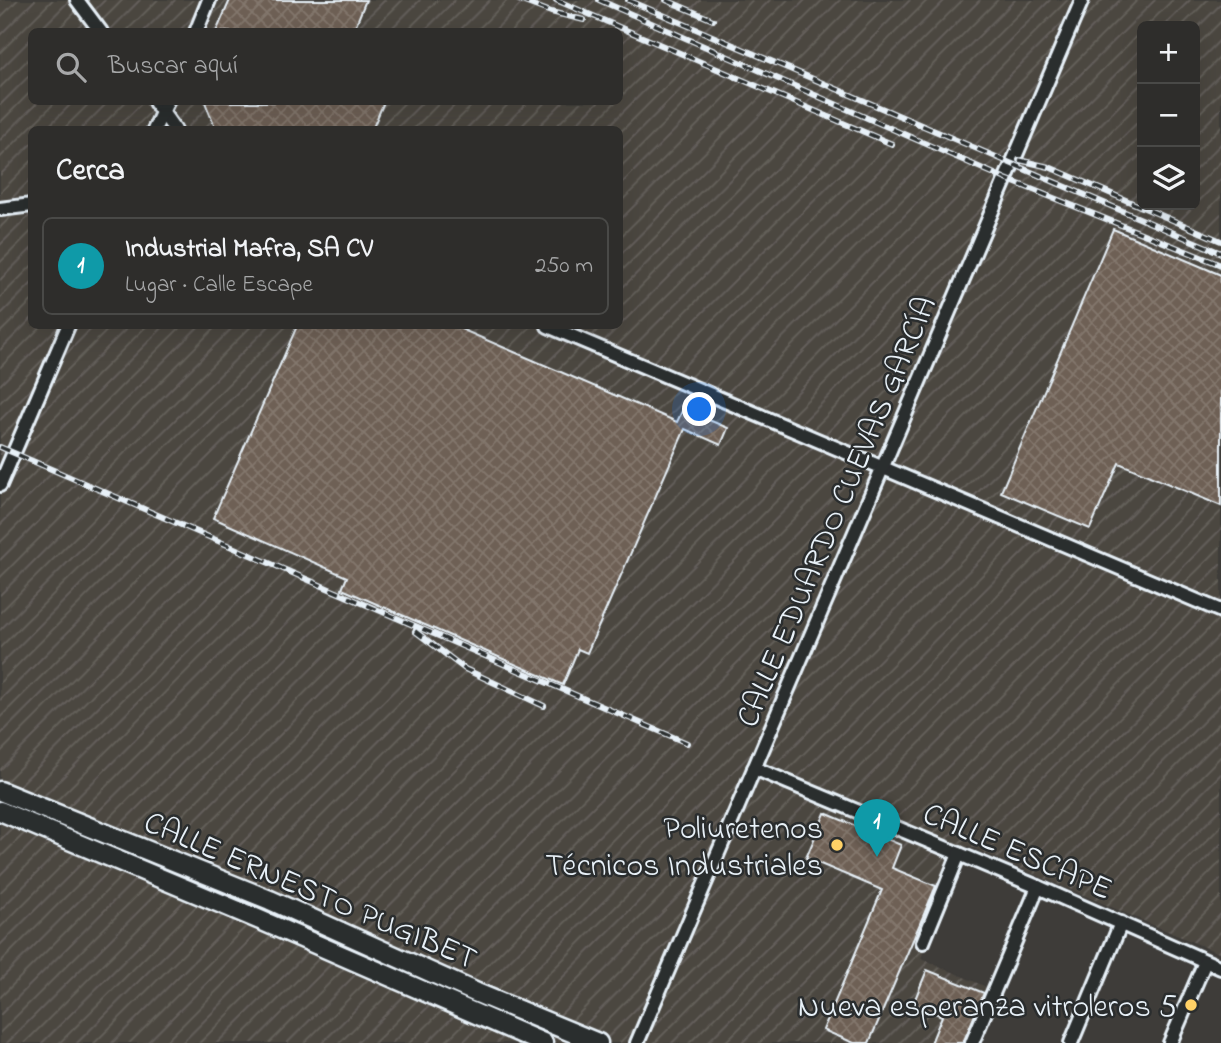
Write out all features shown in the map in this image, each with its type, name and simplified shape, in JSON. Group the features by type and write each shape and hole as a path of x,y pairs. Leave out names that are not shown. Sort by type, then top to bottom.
{"street":[{"path":"77,0 98,28"},
{"path":"198,28 209,0"},
{"name":"CALLE EDUARDO CUEVAS GARCÍA","path":"637,1043 1082,0"},
{"path":"155,126 161,105"},
{"path":"161,105 173,126"},
{"path":"0,209 28,206"},
{"path":"0,485 67,329"},
{"path":"555,329 1221,611"},
{"name":"CALLE ESCAPE","path":"754,768 1038,887 1221,968"},
{"name":"CALLE ERNESTO PUGIBET","path":"0,791 187,866 597,1043"},
{"name":"CALLE ERNESTO PUGIBET","path":"0,811 260,920 542,1043"},
{"path":"923,942 959,854"},
{"path":"177,887 187,866"},
{"path":"972,1043 1038,887"},
{"path":"1071,1043 1121,923"},
{"path":"1170,1043 1205,962"}],"shaded area":[{"path":"0,0 1221,0 1221,954 968,846 921,958 993,990 969,1043 0,1043"}],"building":[{"path":"230,0 366,0 355,28 218,28"},
{"path":"206,105 383,105 374,126 214,126"},
{"path":"1113,229 1221,275 1221,506 1119,463 1090,529 1001,492"},
{"path":"296,329 461,329 677,422 683,409 728,428 721,445 685,429 587,653 578,649 563,685 342,589 347,577 213,518"},
{"path":"825,813 901,845 892,868 936,886 869,1043 854,1043 823,1030 882,890 806,858"},
{"path":"927,970 984,993 963,1043 931,1043 942,1016 913,1004"}],"railway":[{"path":"519,0 584,20"},
{"path":"556,0 621,28"},
{"path":"599,0 1006,179 1221,265"},
{"path":"628,0 1221,253"},
{"path":"666,0 713,20"},
{"path":"623,29 892,144"},
{"path":"1019,160 1049,167 1221,241"},
{"path":"0,447 687,743"},
{"path":"415,631 465,669 544,706"}],"place":[{"name":"Poliuretenos Técnicos Industriales","path":"837,845"},
{"name":"Industrial Mafra, SA CV","path":"877,857"},
{"name":"Nueva esperanza vitroleros 5","path":"1191,1005"}]}
